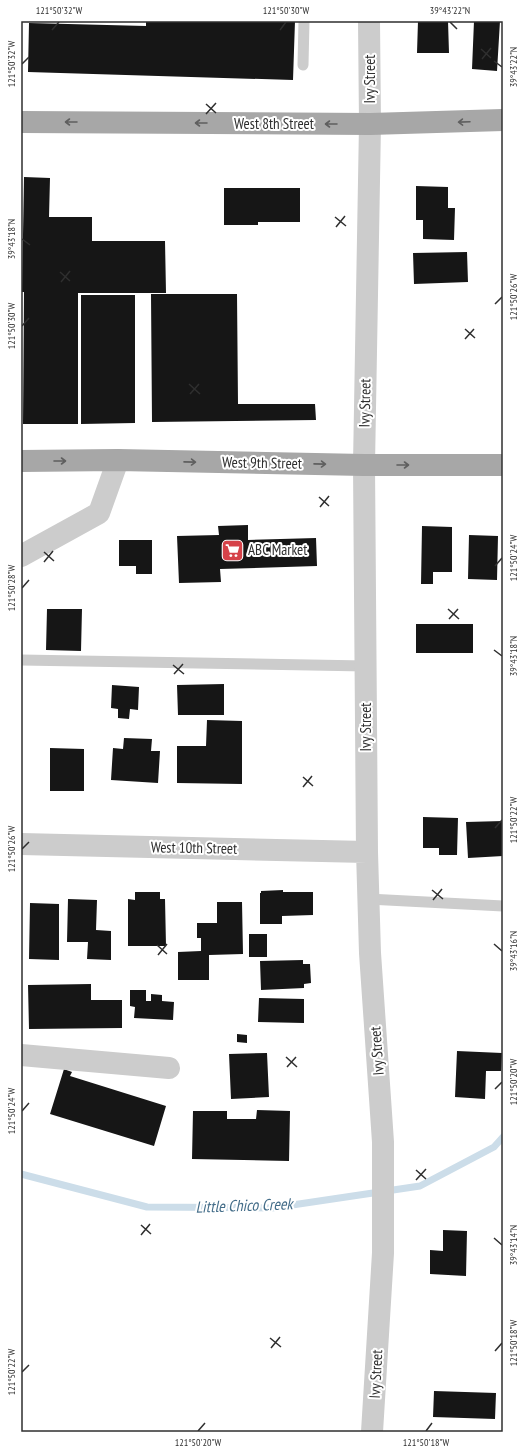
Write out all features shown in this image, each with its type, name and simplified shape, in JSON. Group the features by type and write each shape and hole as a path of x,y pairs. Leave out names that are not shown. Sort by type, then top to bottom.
{"main road":[{"name":"West 8th Street","path":"21,122 370,124 503,120"},
{"name":"West 9th Street","path":"21,461 118,460 364,465 503,465"}],"street":[{"name":"Ivy Street","path":"370,21 370,124 364,465 367,852 370,953 383,1142 383,1248 372,1432"},
{"path":"21,556 99,514 118,460"},
{"name":"West 10th Street","path":"21,844 367,852"},
{"path":"21,1055 169,1068"}],"lane":[{"path":"303,65 304,21"},
{"path":"21,660 366,666"},
{"path":"368,899 503,906"}],"building":[{"path":"146,21 295,21 293,80 28,72 29,23 146,26"},
{"path":"418,21 448,21 449,53 417,53"},
{"path":"474,21 500,21 497,71 472,69"},
{"path":"24,177 50,178 49,217 92,217 92,241 165,241 166,293 78,293 78,424 23,424 24,292 22,292"},
{"path":"416,186 448,187 448,208 455,208 454,240 423,239 423,220 416,220"},
{"path":"224,188 300,188 300,222 258,222 258,225 224,225"},
{"path":"467,252 468,282 414,284 413,253"},
{"path":"151,294 237,294 238,404 315,404 316,420 152,422"},
{"path":"81,295 135,295 135,423 81,424"},
{"path":"248,525 248,540 316,538 317,566 220,569 221,582 179,583 177,536 219,535 218,526"},
{"path":"422,526 452,527 452,572 433,572 433,584 421,584"},
{"path":"469,535 498,536 497,580 468,579"},
{"path":"119,540 152,540 152,574 136,574 136,566 119,566"},
{"path":"47,609 82,609 81,651 46,650"},
{"path":"416,624 473,624 473,653 416,653"},
{"path":"224,684 224,715 178,715 177,685"},
{"path":"112,685 139,687 138,710 130,709 129,719 118,718 118,709 111,708"},
{"path":"207,720 242,721 242,784 177,783 177,746 206,746"},
{"path":"124,738 152,739 151,751 160,751 158,783 111,780 113,748 123,749"},
{"path":"50,748 84,749 84,791 50,791"},
{"path":"423,817 458,818 457,855 439,855 439,848 423,848"},
{"path":"503,821 503,856 468,858 466,822"},
{"path":"283,890 283,892 313,892 313,915 282,916 282,924 260,924 261,891"},
{"path":"135,892 160,892 160,899 165,899 166,946 128,946 128,899 135,900"},
{"path":"68,899 97,900 96,930 111,931 111,960 87,959 88,942 67,942"},
{"path":"217,902 242,902 243,954 209,955 209,980 178,980 178,952 201,951 201,938 197,938 197,923 217,923"},
{"path":"30,903 59,904 59,960 29,959"},
{"path":"249,934 267,934 267,957 249,957"},
{"path":"303,960 303,964 310,964 311,983 304,984 304,988 261,990 260,961"},
{"path":"91,984 91,1000 122,1000 122,1028 29,1029 28,985"},
{"path":"130,990 146,990 146,1001 151,1001 151,994 162,995 162,1001 174,1002 173,1020 134,1018 135,1007 130,1006"},
{"path":"259,998 304,999 304,1023 258,1022"},
{"path":"237,1034 247,1035 247,1043 237,1042"},
{"path":"457,1051 502,1053 501,1071 486,1071 485,1099 455,1097"},
{"path":"267,1053 269,1097 231,1099 229,1054"},
{"path":"64,1069 72,1072 70,1076 166,1106 154,1146 50,1114"},
{"path":"257,1110 290,1111 289,1161 192,1159 193,1111 227,1111 227,1119 256,1119"},
{"path":"443,1230 467,1231 466,1276 430,1274 430,1250 443,1251"},
{"path":"434,1391 496,1393 495,1419 433,1417"}],"waterway":[{"name":"Little Chico Creek","path":"21,1174 147,1207 272,1208 420,1186 494,1147 503,1137"}],"place":[{"name":"ABC Market","path":"232,550"}]}
